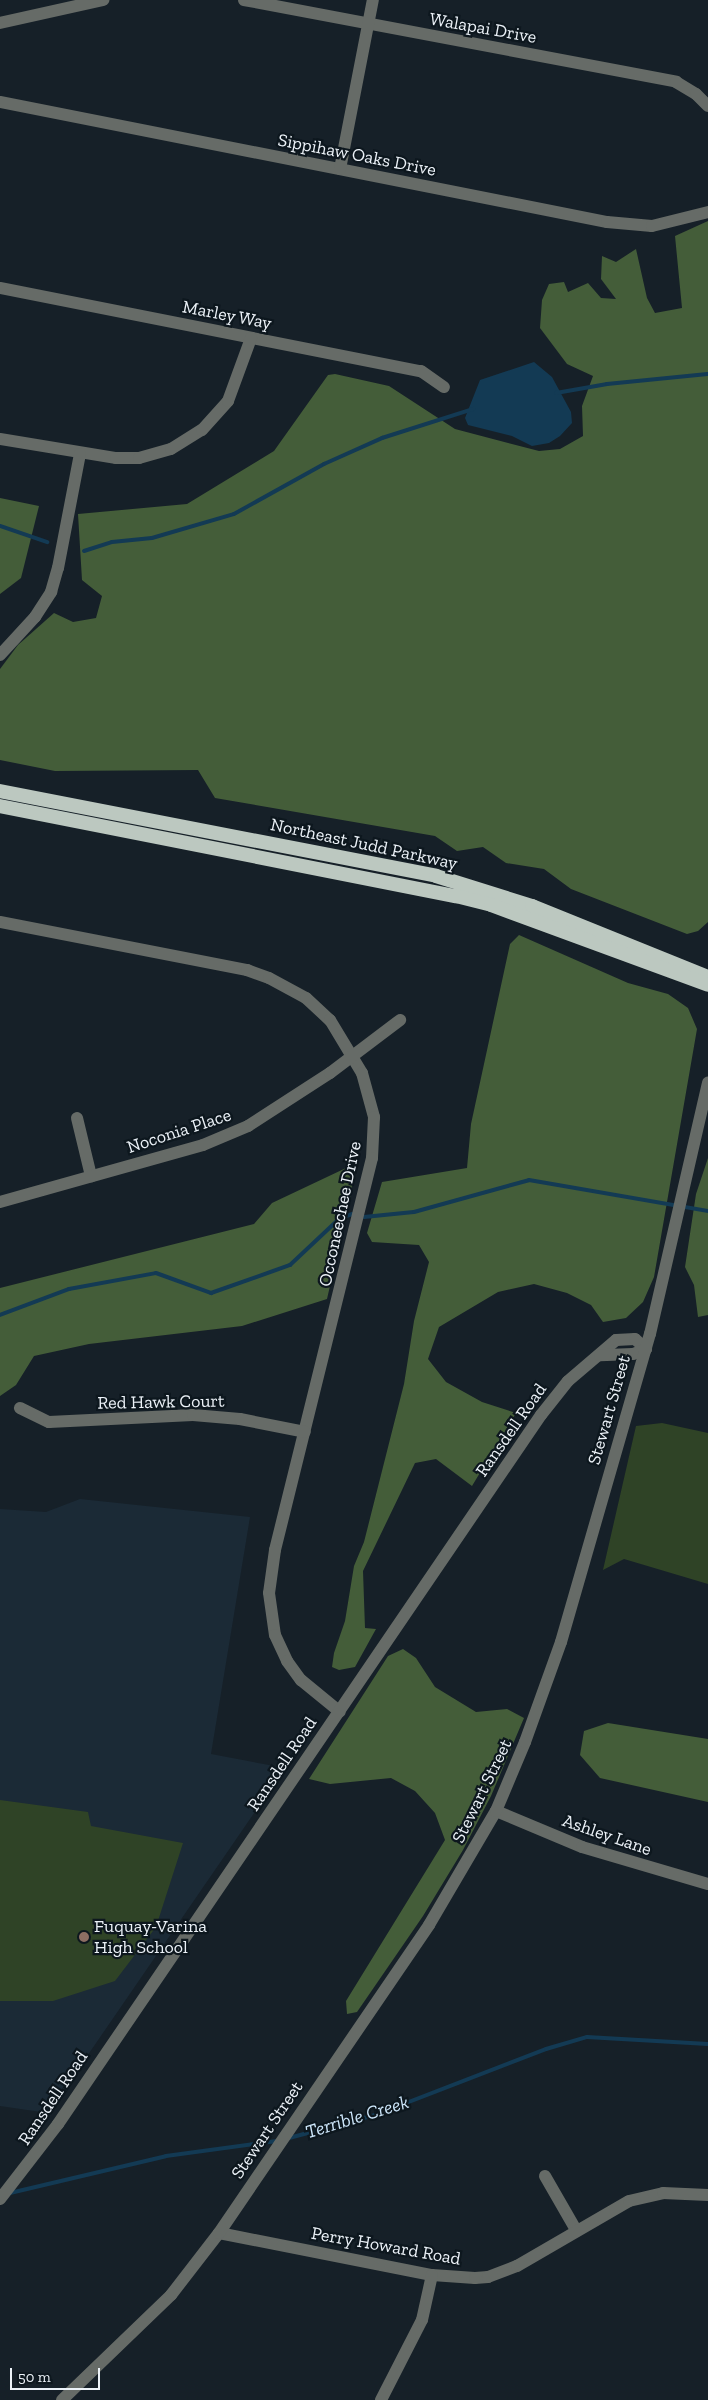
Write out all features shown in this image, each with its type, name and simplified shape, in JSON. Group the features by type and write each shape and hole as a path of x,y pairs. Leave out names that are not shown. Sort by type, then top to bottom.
{"highway":[{"name":"Northeast Judd Parkway","path":"0,791 436,876 532,906 708,977"},
{"name":"Northeast Judd Parkway","path":"0,806 456,896 491,905 708,985"}],"street":[{"path":"0,23 103,0"},
{"name":"Walapai Drive","path":"244,0 676,82 696,94 708,106"},
{"path":"340,169 373,0"},
{"name":"Sippihaw Oaks Drive","path":"0,102 607,222 652,226 708,212"},
{"name":"Marley Way","path":"0,288 421,371 444,387"},
{"path":"0,439 80,454 139,458 171,449 189,440 215,417 228,401 251,338"},
{"path":"0,655 35,617 50,592 58,568 80,454"},
{"name":"Occoneechee Drive","path":"0,922 269,978 289,986 321,1011 340,1033 352,1054 372,1102 374,1132 372,1158 272,1564 270,1610 279,1649 286,1661 301,1680 340,1712"},
{"name":"Noconia Place","path":"0,1202 202,1145 248,1126 311,1086 400,1020"},
{"name":"Stewart Street","path":"62,2400 171,2295 219,2234 429,1925 496,1811 526,1742 556,1658 646,1349 680,1213 708,1083"},
{"path":"77,1118 91,1176"},
{"name":"Ransdell Road","path":"0,2200 46,2142 541,1415 568,1381 600,1355 633,1354 646,1349"},
{"name":"Red Hawk Court","path":"20,1408 49,1422 193,1415 240,1419 305,1432"},
{"name":"Ashley Lane","path":"496,1811 582,1847 708,1884"},
{"path":"545,2176 576,2230"},
{"name":"Perry Howard Road","path":"219,2234 432,2274 488,2277 517,2266 603,2214 646,2196 678,2193 708,2195"},
{"path":"381,2400 422,2320 432,2274"}],"shaded area":[{"name":"Fuquay-Varina High School","path":"80,1499 250,1517 211,1754 285,1768 48,2113 0,2106 0,1509 46,1512"}],"green space":[{"path":"708,221 708,922 698,931 687,934 571,889 544,869 506,863 483,847 457,851 435,836 215,798 198,770 55,771 0,760 0,669 18,645 54,613 73,622 96,618 102,596 82,580 78,514 187,504 274,451 328,375 335,374 389,386 455,429 539,451 560,449 583,436 582,406 593,376 567,364 540,328 542,300 549,284 564,282 568,292 588,283 601,298 616,299 601,279 602,256 616,262 636,249 647,298 655,313 682,308 675,236"},
{"path":"0,498 39,506 21,578 0,594"},
{"path":"519,935 628,983 668,994 688,1008 697,1029 654,1277 643,1302 626,1318 603,1322 591,1305 567,1293 534,1284 498,1292 439,1327 428,1359 446,1382 482,1402 516,1413 472,1486 436,1459 415,1463 363,1571 365,1628 376,1629 355,1667 339,1670 332,1667 334,1653 345,1621 354,1566 364,1542 404,1384 414,1321 429,1262 419,1245 372,1242 367,1233 382,1182 467,1168 471,1124 510,944"},
{"path":"708,1158 708,1315 698,1317 694,1285 685,1267 696,1194"},
{"path":"346,1168 354,1172 350,1199 327,1299 242,1326 89,1344 34,1356 16,1385 0,1396 0,1288 254,1224 272,1203"},
{"path":"662,1423 708,1433 708,1584 624,1559 603,1570 636,1426"},
{"path":"403,1649 416,1658 435,1687 476,1712 507,1709 524,1718 491,1796 463,1850 423,1916 357,2012 347,2014 346,2001 445,1840 435,1813 415,1791 391,1778 330,1784 309,1779 388,1656"},
{"path":"608,1723 708,1739 708,1802 600,1778 580,1755 584,1731"},
{"path":"0,1800 88,1812 91,1826 183,1843 156,1927 115,1981 53,2001 0,2001"}],"water":[{"path":"534,362 552,377 571,412 572,423 560,436 549,443 532,446 512,436 468,425 465,418 480,380"}],"waterway":[{"path":"556,393 607,384 708,374"},
{"path":"84,551 112,542 152,538 234,514 324,464 382,438 473,409"},
{"path":"0,526 47,542"},
{"path":"364,1217 414,1212 529,1180 708,1211"},
{"path":"0,1315 69,1289 156,1273 211,1293 290,1265 340,1218 352,1214"},
{"name":"Terrible Creek","path":"289,2138 375,2115 546,2049 587,2037 708,2044"},
{"name":"Terrible Creek","path":"10,2193 166,2156 277,2141"}],"place":[{"name":"Fuquay-Varina High School","path":"84,1937"}]}
